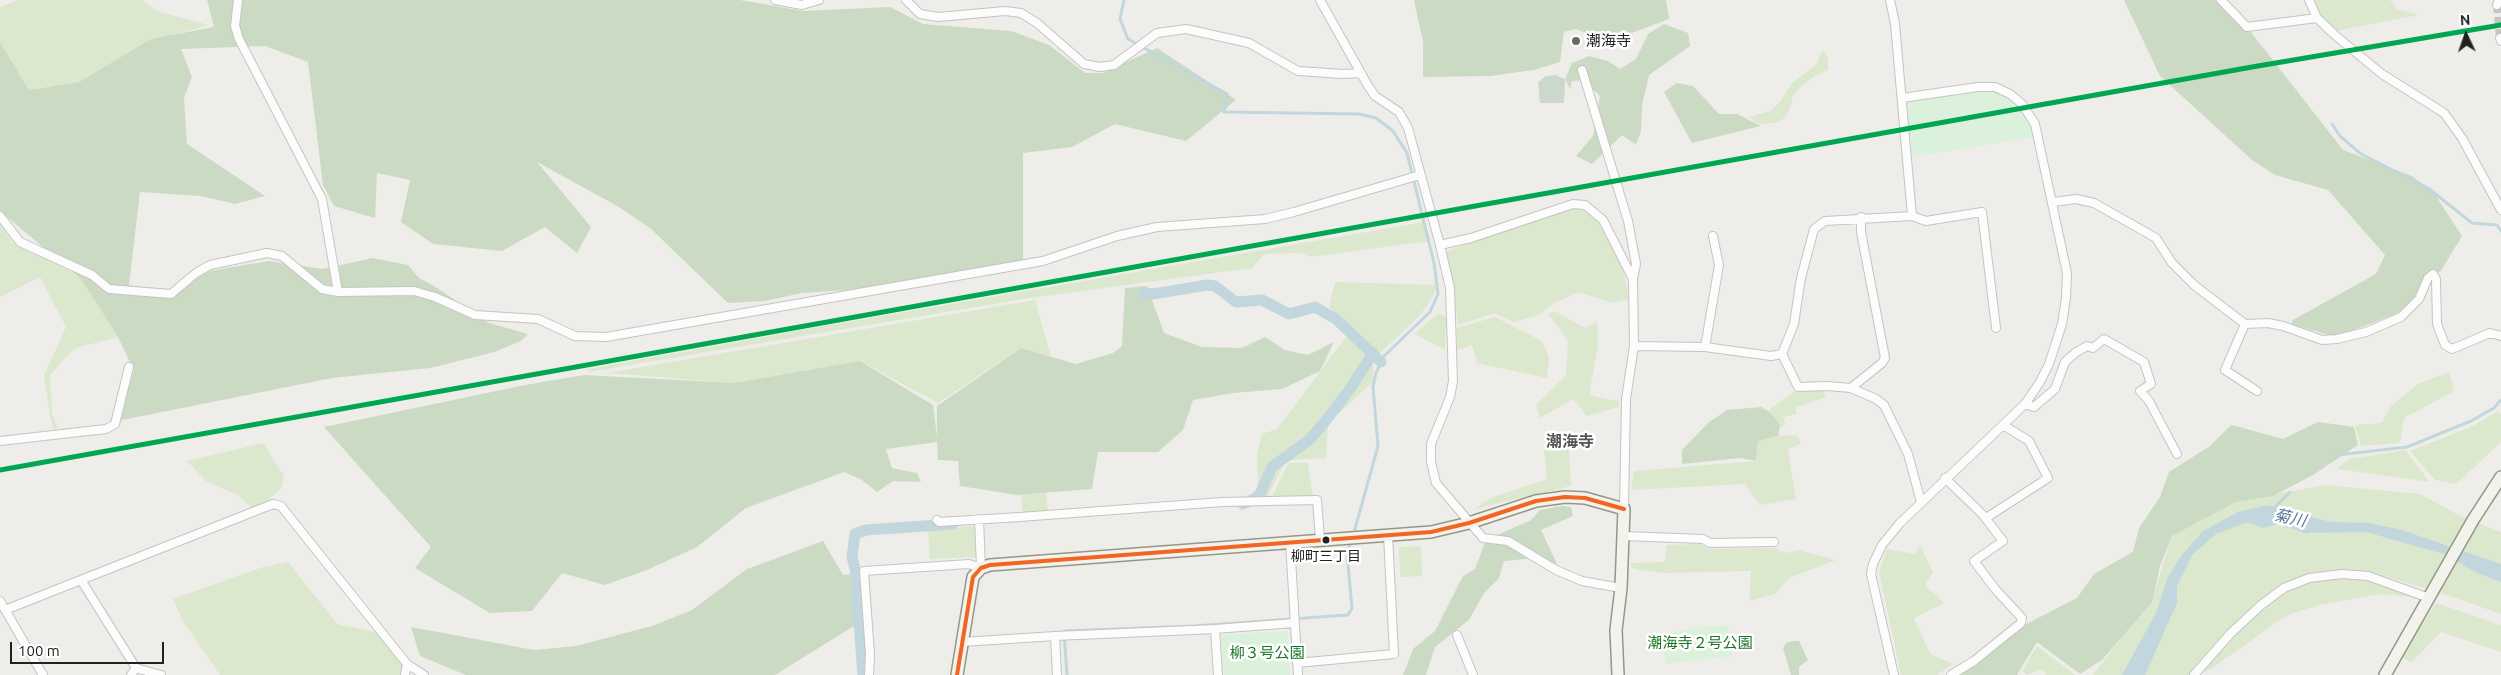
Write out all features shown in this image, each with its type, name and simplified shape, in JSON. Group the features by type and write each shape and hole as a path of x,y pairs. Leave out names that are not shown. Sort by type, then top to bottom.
{"street":[{"path":"238,0 234,26 239,39 322,199 338,292"},
{"path":"776,0 802,5 819,0"},
{"path":"906,0 920,14 938,17 1005,11 1021,13 1037,23 1084,64 1100,67 1114,65 1157,33 1186,29 1249,43 1298,71 1342,74 1361,73"},
{"path":"1320,0 1375,96 1399,112 1408,128 1440,245 1450,288 1453,381 1450,397 1431,444 1430,462 1436,483 1483,538 1508,541 1556,570 1582,581 1621,588"},
{"path":"1890,0 1895,24 1912,216"},
{"path":"2221,0 2247,27 2317,18"},
{"path":"2308,0 2317,18 2382,74 2444,113 2462,138 2501,210"},
{"path":"1582,70 1610,156 1628,221 1636,264 1633,279 1634,346 1626,399 1624,536 1616,630 1618,675"},
{"path":"1894,675 1871,574 1882,545 1945,478 2025,404 2049,364 2062,324 2067,273 2035,124 2029,113 2010,94 1995,87 1978,87 1902,98"},
{"path":"0,216 20,242 92,275 109,289 171,294 196,272 210,265 267,253 282,256 322,289 338,292 414,291 435,297 475,315 538,319 575,336 606,337 1043,261 1117,236 1157,227 1265,219 1420,175"},
{"path":"2053,202 2076,199 2094,203 2156,238 2172,263 2194,285 2245,324 2268,323 2283,326 2322,340 2337,339 2366,332 2389,324 2406,313 2419,299 2428,278 2433,274 2436,279 2437,324 2445,345 2452,349 2490,334 2501,336"},
{"path":"1440,245 1471,238 1572,204 1585,205 1603,220 1633,279"},
{"path":"1921,502 1908,454 1884,406 1876,399 1851,388 1827,386 1798,387 1782,354 1794,324 1801,278 1814,229 1825,221 1861,217 1912,216 1926,221 1982,212 1996,328"},
{"path":"1851,388 1882,363 1884,358 1861,232 1861,217"},
{"path":"1705,347 1719,265 1714,236"},
{"path":"2245,324 2225,370 2257,391"},
{"path":"2025,404 2034,407 2055,389 2065,362 2086,346 2093,348 2104,339 2144,362 2150,384 2140,391 2149,401 2177,454"},
{"path":"1634,346 1705,347 1771,356 1782,354"},
{"path":"0,440 106,429 115,424 129,366"},
{"path":"1986,518 2048,478 2029,442 2003,425"},
{"path":"2385,675 2473,520 2501,477"},
{"path":"1945,478 1986,518 2003,541 1974,561 1996,590 2022,618 2021,623 1974,661 1951,675"},
{"path":"957,675 973,577 982,568 990,565 1388,536 1440,530 1469,523 1536,501 1565,497 1586,498 1624,509"},
{"path":"937,520 939,522 1222,502 1317,500 1320,540"},
{"path":"5,610 273,504 281,506 407,664 424,675"},
{"path":"978,519 982,568"},
{"path":"1297,663 1394,654 1388,536"},
{"path":"1624,536 1703,539 1710,543 1774,542"},
{"path":"1290,542 1298,675"},
{"path":"869,675 870,654 864,571 969,564 982,568"},
{"path":"2194,675 2230,634 2261,605 2284,588 2309,578 2342,574 2368,576 2429,596"},
{"path":"81,580 134,671 161,675"},
{"path":"0,601 43,675"},
{"path":"962,642 1294,623"},
{"path":"1214,629 1218,675"},
{"path":"1457,635 1473,675"},
{"path":"1056,636 1058,675"},
{"path":"405,675 407,664"}],"green space":[{"path":"18,0 142,0 160,12 209,25 145,43 79,82 29,90 0,42 0,7"},
{"path":"207,0 740,0 803,11 890,7 923,24 1011,31 1049,45 1085,73 1103,73 1157,48 1236,100 1186,141 1115,124 1072,147 1023,153 1023,265 903,286 802,293 765,301 728,303 650,228 619,207 537,162 591,227 577,253 545,227 502,251 433,244 401,222 410,180 377,173 375,218 334,206 323,185 308,62 265,46 181,49 192,77 184,98 187,144 265,196 235,204 201,196 140,192 129,285 171,294 209,271 269,261 323,269 372,258 408,265 419,278 489,323 528,334 521,341 494,352 430,368 332,378 117,421 134,371 118,337 81,279 0,211 0,42 29,90 79,82 151,39 214,27"},
{"path":"1414,0 1666,0 1669,19 1608,42 1576,29 1564,32 1560,62 1534,70 1490,76 1423,77 1423,42"},
{"path":"2124,0 2223,0 2247,27 2343,150 2412,176 2434,193 2462,236 2442,269 2417,300 2395,314 2336,337 2291,324 2293,320 2376,274 2385,255 2328,190 2275,175 2252,160 2160,76"},
{"path":"2309,0 2390,0 2397,9 2419,15 2335,31 2317,18"},
{"path":"1664,24 1688,33 1690,46 1649,75 1642,105 1641,131 1636,145 1622,135 1592,164 1576,156 1593,136 1600,96 1583,80 1572,81 1570,89 1565,79 1572,63 1589,56 1608,61 1620,69 1636,59 1648,34"},
{"path":"1822,50 1828,58 1828,70 1815,76 1799,88 1793,96 1790,109 1784,118 1779,122 1763,124 1756,123 1749,117 1770,111 1780,102 1792,83 1817,64"},
{"path":"1555,75 1565,79 1564,103 1540,103 1538,82 1546,76"},
{"path":"1677,83 1693,86 1719,114 1737,114 1761,126 1692,143 1664,92"},
{"path":"1977,91 1994,91 2008,97 2026,115 2035,137 1913,157 1906,102"},
{"path":"1578,208 1595,218 1612,243 1624,273 1629,299 1613,303 1578,292 1553,304 1536,316 1513,322 1495,313 1458,325 1445,252 1550,213"},
{"path":"1424,222 1429,241 1310,257 1301,253 1264,254 1252,268 1030,298 588,372 589,369 807,329"},
{"path":"0,225 13,243 33,254 64,266 81,279 118,337 76,348 50,376 52,414 58,428 54,429 50,417 44,375 66,327 40,277 0,297"},
{"path":"1335,282 1437,285 1431,300 1419,316 1378,355 1329,307"},
{"path":"1147,286 1164,333 1202,347 1242,348 1265,337 1285,350 1308,355 1334,342 1320,371 1282,389 1233,393 1193,400 1183,430 1158,452 1098,452 1092,489 1017,495 960,486 958,461 938,460 937,442 886,449 892,468 917,473 921,482 893,481 877,492 862,480 844,472 746,508 697,547 647,570 605,585 562,573 532,611 490,613 415,568 431,547 324,427 525,385 584,375 734,383 860,361 933,405 937,437 937,406 1021,348 1076,364 1113,353 1122,346 1125,288"},
{"path":"1035,300 1051,357 1021,348 938,403 860,361 734,383 607,373"},
{"path":"1555,311 1585,328 1597,322 1598,345 1589,395 1618,401 1619,407 1587,416 1573,399 1540,418 1536,405 1566,375 1568,341 1548,314"},
{"path":"1438,313 1446,317 1445,350 1415,334"},
{"path":"1495,317 1542,341 1549,357 1547,378 1477,363 1472,345 1457,350 1457,328"},
{"path":"1346,337 1372,357 1374,381 1328,423 1326,458 1286,460 1266,500 1258,501 1257,454 1262,434 1277,429"},
{"path":"2449,372 2454,391 2404,418 2400,443 2361,446 2355,425 2381,423 2391,406 2418,384"},
{"path":"1822,388 1826,397 1795,408 1797,414 1783,417 1786,424 1780,428 1770,412 1771,408 1794,392"},
{"path":"1761,407 1770,412 1780,425 1778,436 1758,441 1756,461 1740,458 1682,464 1682,450 1708,423 1727,410"},
{"path":"2499,411 2501,414 2501,442 2456,484 2435,480 2410,451 2471,427"},
{"path":"2318,422 2354,427 2358,445 2313,475 2273,496 2236,502 2172,536 2160,566 2152,602 2103,659 2080,674 2037,642 2017,675 1961,675 2003,636 2077,598 2094,574 2133,552 2139,528 2160,497 2169,472 2210,446 2229,427 2232,425 2283,439"},
{"path":"1797,435 1801,443 1788,450 1796,499 1760,505 1745,484 1631,490 1634,471 1756,461 1758,441 1778,436"},
{"path":"263,443 284,476 281,489 255,511 239,496 206,481 187,461"},
{"path":"1569,448 1571,486 1474,509 1493,497 1547,479 1544,450"},
{"path":"2405,450 2430,482 2337,469 2349,459"},
{"path":"1288,463 1308,463 1313,498 1271,500"},
{"path":"2325,485 2420,494 2462,517 2501,532 2501,614 2384,576 2413,597 2380,594 2319,605 2287,615 2211,669 2196,675 2093,675 2153,597 2172,536 2236,502"},
{"path":"1046,493 1048,512 1023,516 1021,494"},
{"path":"1562,506 1571,507 1573,516 1541,530 1557,564 1537,558 1504,561 1499,578 1484,593 1469,620 1435,647 1426,675 1403,675 1413,649 1435,631 1463,576 1475,569 1486,540 1531,520 1540,510"},
{"path":"976,526 978,557 930,559 928,529"},
{"path":"823,541 843,575 859,574 862,621 775,675 466,675 420,656 411,627 534,650 576,646 652,626 692,610 747,569"},
{"path":"1699,544 1709,549 1775,548 1787,553 1798,550 1836,560 1789,578 1775,594 1749,601 1751,571 1664,573 1634,569 1630,563 1665,562 1667,545"},
{"path":"1920,545 1933,572 1925,585 1944,603 1914,618 1930,654 1953,664 1937,675 1901,675 1879,572 1887,549 1915,554"},
{"path":"1421,546 1422,576 1400,577 1399,547"},
{"path":"288,562 337,624 380,633 407,664 403,675 220,675 183,621 173,599 263,567"},
{"path":"2436,603 2501,625 2501,652 2441,632 2411,663 2400,656"},
{"name":"潮海寺２号公園","path":"1728,625 1732,656 1666,664 1661,641 1674,632 1692,628"},
{"name":"柳３号公園","path":"1287,631 1290,675 1224,675 1221,635"},
{"path":"1799,641 1808,660 1799,667 1799,675 1791,675 1783,648 1786,643"},
{"path":"2037,646 2075,675 2046,675 2043,669 2027,675 2022,671"}],"water":[{"name":"菊川","path":"2268,505 2286,510 2293,509 2314,518 2332,522 2370,523 2402,530 2501,564 2501,582 2475,572 2447,555 2366,532 2305,533 2278,524 2263,528 2248,522 2216,534 2192,555 2177,586 2177,603 2145,675 2122,675 2157,611 2167,579 2181,556 2203,531 2238,512"}],"waterway":[{"path":"1124,0 1120,19 1128,39 1227,94 1224,112 1359,114 1376,118 1393,131 1407,153 1434,263 1438,294 1430,312 1384,356 1376,373 1373,387 1378,446 1353,536"},
{"path":"2332,124 2340,136 2361,154 2428,188 2472,223 2497,225 2501,231"},
{"path":"1144,293 1153,294 1207,285 1215,286 1236,302 1262,300 1289,314 1315,307 1336,319 1381,362"},
{"path":"1243,504 1260,494 1272,467 1309,440 1324,423 1350,389 1373,353"},
{"path":"2337,455 2407,447 2471,421 2494,408 2501,400"},
{"name":"菊川","path":"2273,509 2290,492"},
{"path":"863,675 855,569 852,557 855,534 866,530 953,524"},
{"path":"1067,675 1064,631 1194,626 1348,615 1352,608 1347,553 1351,542"}],"tunnel":[{"path":"2497,5 2500,38"}],"transit line":[{"path":"0,470 2252,67 2501,25"},
{"path":"957,675 973,577 981,568 990,565 1431,532 1469,523 1536,501 1565,497 1585,498 1624,509"}],"place":[{"name":"潮海寺","path":"1576,41"},
{"name":"柳町三丁目","path":"1326,540"}],"district":[{"name":"潮海寺","path":"1570,442"}]}
